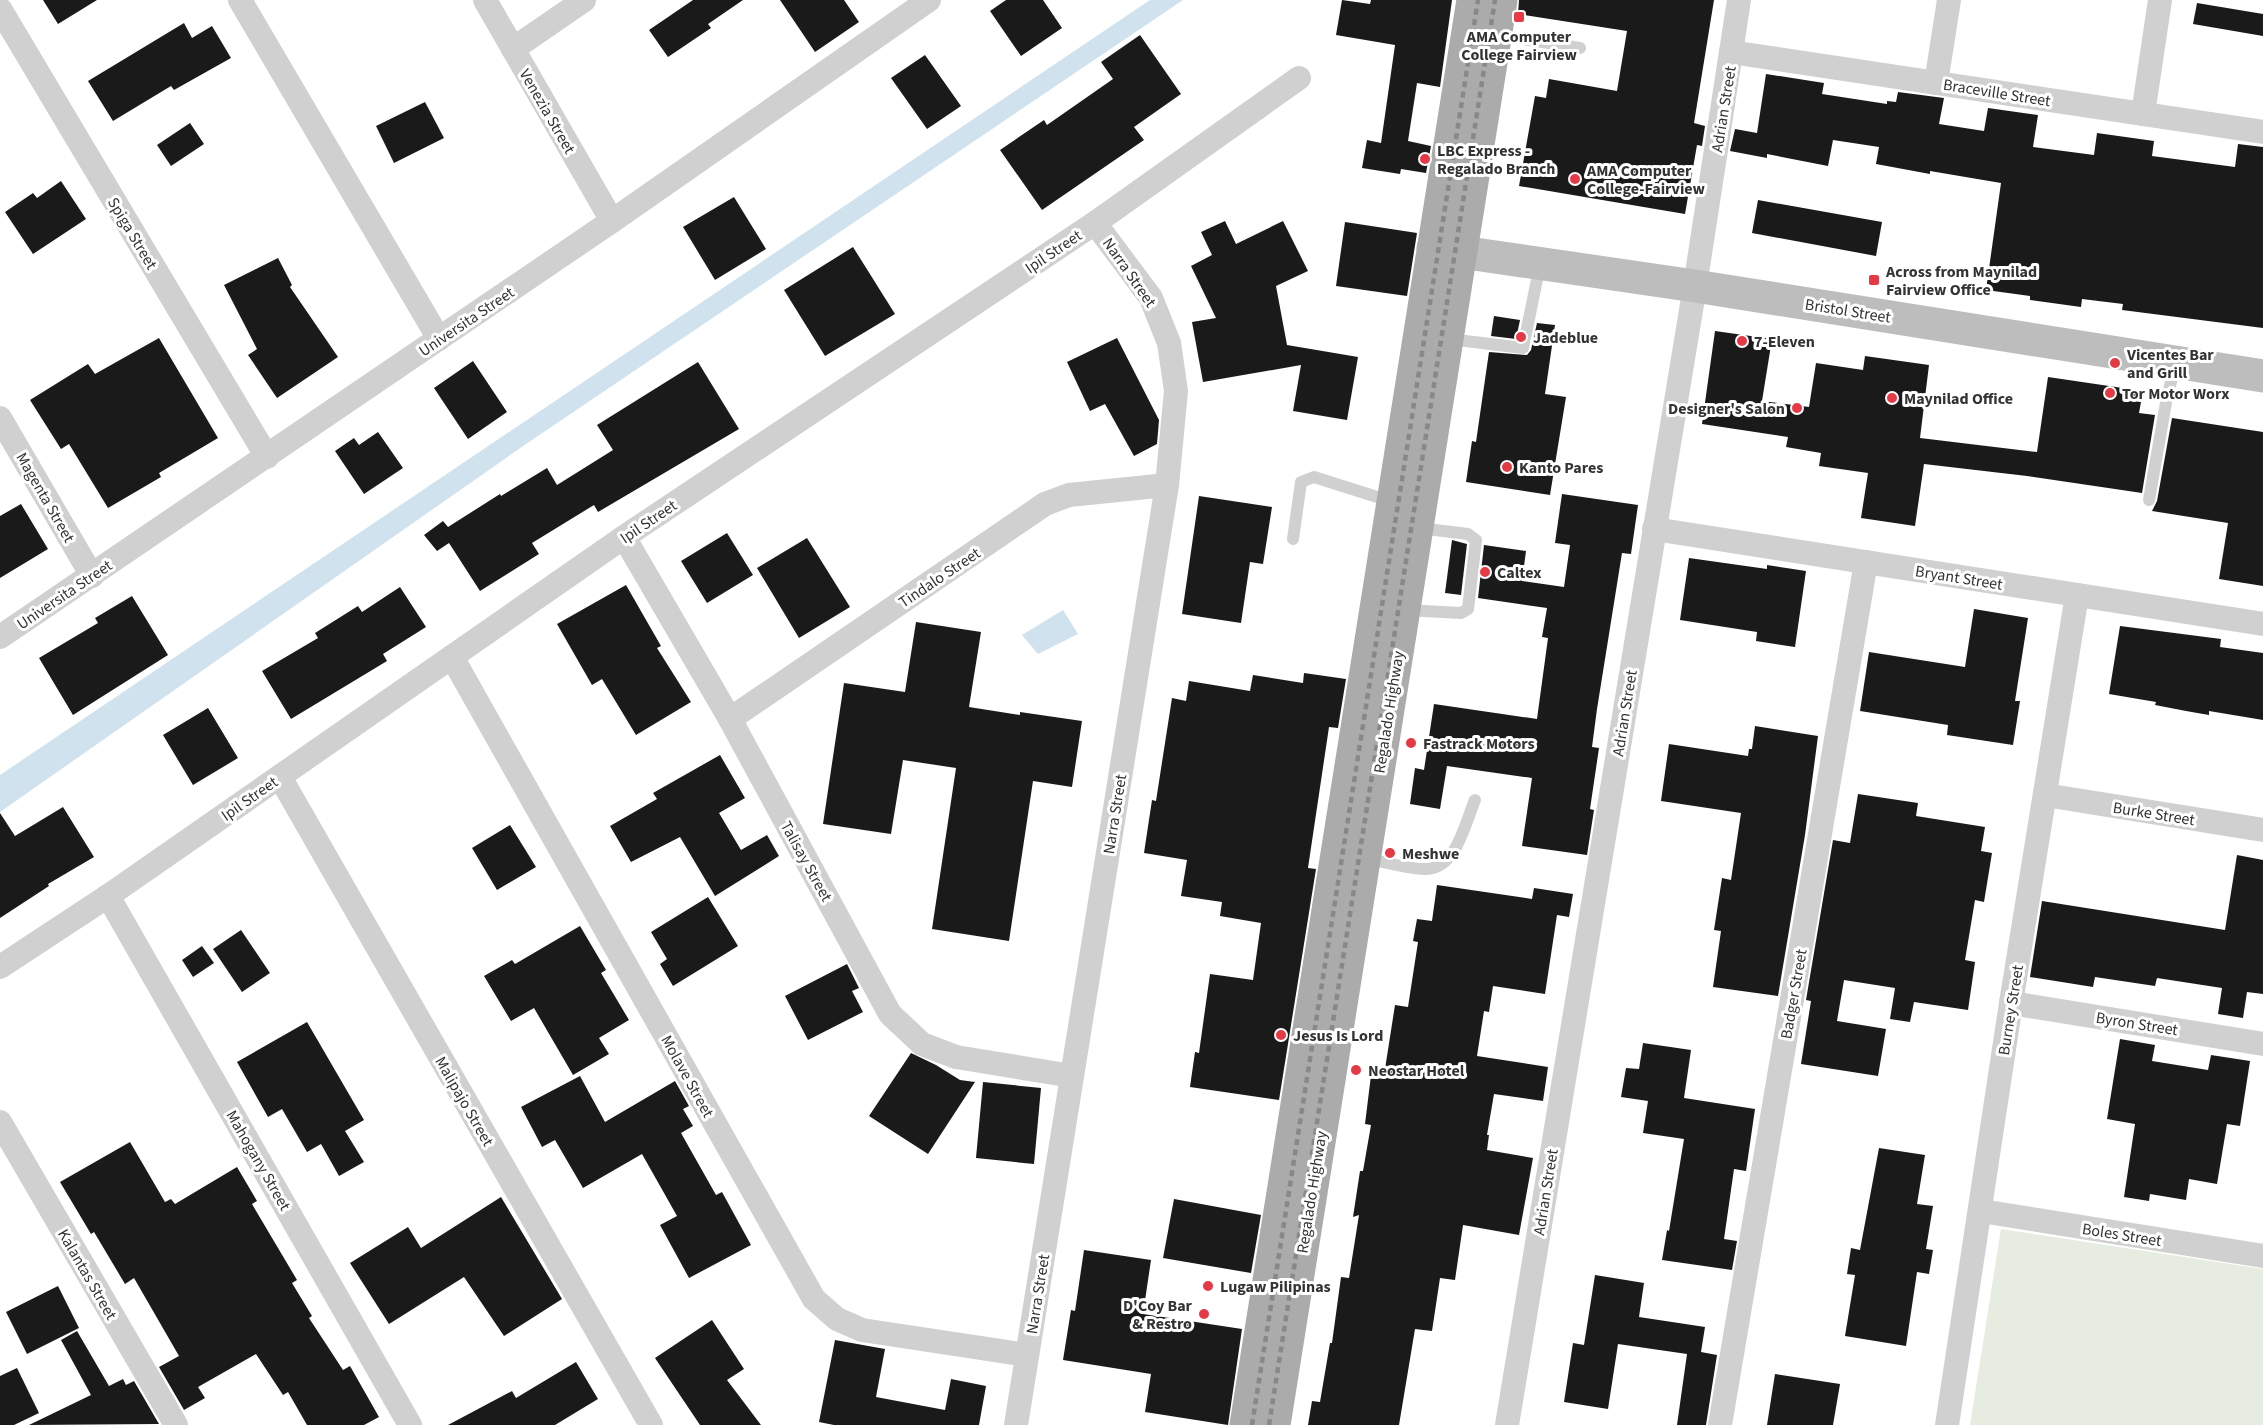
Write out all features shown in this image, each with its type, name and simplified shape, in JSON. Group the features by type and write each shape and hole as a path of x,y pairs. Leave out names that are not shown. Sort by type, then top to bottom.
{"main road":[{"name":"Regalado Highway","path":"1401,522 1447,339 1447,250 1473,0"},
{"name":"Regalado Highway","path":"1274,1425 1351,856 1390,608 1401,522 1447,250 1496,34 1501,0"},
{"name":"Regalado Highway","path":"1246,1425 1351,856"}],"street":[{"path":"240,0 439,339"},
{"name":"Venezia Street","path":"485,0 612,221"},
{"path":"513,49 584,0"},
{"name":"Universita Street","path":"0,637 612,221 929,0"},
{"name":"Adrian Street","path":"1507,1425 1695,286 1739,0"},
{"path":"1936,83 1948,0"},
{"path":"2143,114 2160,0"},
{"name":"Spiga Street","path":"0,9 267,457"},
{"name":"Braceville Street","path":"1731,52 2263,132"},
{"name":"Ipil Street","path":"0,968 108,896 624,537 1095,223 1299,78"},
{"name":"Narra Street","path":"1016,1425 1167,485 1176,391 1169,343 1151,298 1095,223"},
{"name":"Bristol Street","path":"1447,250 1695,286 2263,376"},
{"name":"Magenta Street","path":"0,418 92,576"},
{"name":"Tindalo Street","path":"730,719 1045,504 1069,495 1167,485"},
{"name":"Bryant Street","path":"1654,529 2263,624"},
{"name":"Talisay Street","path":"624,537 730,719 890,1014 922,1044 956,1057 1072,1076"},
{"name":"Badger Street","path":"1720,1425 1866,562"},
{"name":"Burney Street","path":"1947,1425 2011,1003 2077,595"},
{"name":"Molave Street","path":"452,657 814,1299 837,1319 862,1330 1027,1355"},
{"name":"Malipajo Street","path":"280,777 651,1425"},
{"name":"Burke Street","path":"2045,795 2263,830"},
{"name":"Mahogany Street","path":"108,896 410,1425"},
{"name":"Byron Street","path":"2011,1003 2263,1044"},
{"name":"Kalantas Street","path":"0,1122 176,1425"},
{"name":"Boles Street","path":"1981,1211 2263,1256"}],"lane":[{"path":"1496,34 1581,48"},
{"path":"1447,339 1523,348 1540,264"},
{"path":"2149,500 2167,398 2176,362"},
{"path":"1293,539 1301,482 1314,477 1401,522 1468,534 1476,540 1468,609 1461,613 1390,608"},
{"path":"1351,856 1426,869 1444,863 1455,849 1475,800"}],"shaded area":[{"path":"2001,1229 2263,1269 2263,1425 1970,1425"}],"water":[{"path":"1150,0 1183,0 526,444 0,812 0,775"},
{"path":"1063,610 1078,634 1038,654 1022,635"}],"building":[{"path":"43,0 97,0 58,24"},
{"path":"693,0 743,0 708,24 711,28 668,57 649,30"},
{"path":"780,0 844,0 859,22 815,52"},
{"path":"1006,0 1043,0 1062,28 1021,56 990,11"},
{"path":"1342,0 1370,4 1371,0 1452,0 1440,87 1417,83 1408,141 1431,146 1426,173 1401,169 1400,174 1362,168 1367,140 1381,143 1395,45 1336,35"},
{"path":"1519,0 1714,0 1694,123 1705,126 1702,146 1697,145 1685,214 1519,186 1535,96 1546,98 1549,79 1617,91 1627,31 1518,14"},
{"path":"2197,3 2263,14 2263,36 2193,24"},
{"path":"184,23 192,38 212,26 231,58 174,90 171,86 113,121 88,81"},
{"path":"1140,35 1181,94 1134,127 1144,140 1042,210 1000,150 1044,120 1047,125 1113,79 1101,62"},
{"path":"925,55 961,106 927,129 891,78"},
{"path":"1766,74 1824,83 1822,94 1887,104 1887,101 1896,102 1898,92 1944,98 1939,124 1984,131 1988,108 2038,115 2033,147 2094,155 2097,133 2154,141 2152,156 2235,167 2238,144 2263,147 2263,328 2122,310 2123,304 2082,299 2081,307 2030,300 2030,296 1986,290 2001,183 1876,164 1879,147 1833,140 1828,166 1767,154 1767,158 1730,151 1735,129 1757,133"},
{"path":"425,102 444,138 394,163 376,126"},
{"path":"190,123 204,144 171,166 157,145"},
{"path":"61,181 86,219 33,254 5,212 33,193 37,198"},
{"path":"734,197 766,249 715,280 683,227"},
{"path":"1758,200 1882,222 1876,256 1752,233"},
{"path":"1225,221 1236,244 1283,221 1308,271 1276,286 1287,345 1358,357 1347,420 1293,411 1301,365 1203,382 1192,322 1216,318 1191,266 1212,255 1201,232"},
{"path":"1345,222 1417,233 1407,296 1336,286"},
{"path":"853,247 895,314 825,356 784,290"},
{"path":"278,258 292,285 290,287 338,357 277,398 248,355 257,349 224,285"},
{"path":"1494,316 1520,320 1516,339 1491,336"},
{"path":"1537,323 1555,325 1545,394 1566,397 1550,495 1466,482 1472,441 1476,442 1489,352 1527,355 1531,350"},
{"path":"1715,331 1772,339 1762,401 1809,407 1816,363 1863,370 1865,356 1929,365 1920,438 2037,452 2048,377 2143,391 2139,413 2155,415 2142,493 1924,464 1915,526 1861,518 1868,473 1819,466 1821,453 1786,447 1788,437 1702,424"},
{"path":"159,338 218,438 159,473 161,477 108,508 69,444 61,449 30,400 88,364 95,374"},
{"path":"1117,338 1159,420 1157,444 1134,456 1105,404 1090,411 1067,362"},
{"path":"473,361 507,412 468,439 434,388"},
{"path":"698,362 739,429 598,512 594,505 532,543 539,554 480,591 449,543 437,551 424,535 443,521 448,527 547,468 557,485 613,450 597,425"},
{"path":"2172,418 2263,432 2263,586 2219,579 2228,523 2152,511 2157,501"},
{"path":"378,432 403,468 364,494 335,451 354,438 359,445"},
{"path":"1562,494 1638,505 1631,554 1622,553 1597,709 1592,747 1599,748 1590,809 1594,810 1587,855 1522,846 1532,778 1447,766 1440,809 1410,804 1415,768 1424,770 1434,704 1537,719 1548,638 1542,637 1547,608 1478,598 1484,545 1526,551 1522,581 1564,587 1570,545 1555,543"},
{"path":"1199,496 1272,507 1263,564 1250,562 1241,623 1182,614"},
{"path":"21,504 48,549 0,578 0,516"},
{"path":"727,533 753,575 707,603 681,561"},
{"path":"807,538 850,607 799,638 757,568"},
{"path":"1452,540 1467,544 1461,595 1445,593"},
{"path":"1689,558 1767,569 1767,565 1806,571 1795,647 1756,641 1757,632 1680,620"},
{"path":"626,585 661,646 657,648 691,702 636,735 602,679 592,685 557,624"},
{"path":"400,587 426,627 383,654 387,661 291,719 262,671 318,638 315,633 358,606 362,612"},
{"path":"132,596 168,655 73,715 39,658 98,623 95,618"},
{"path":"1974,609 2028,618 2015,701 2020,701 2013,745 1947,735 1948,725 1860,711 1869,652 1965,667"},
{"path":"916,622 981,632 969,707 1082,721 1072,787 1033,781 1009,941 932,929 956,768 903,760 891,834 823,824 844,683 905,692"},
{"path":"2120,626 2221,639 2220,647 2263,653 2263,720 2209,711 2209,715 2155,705 2156,702 2109,694"},
{"path":"1304,673 1346,679 1338,728 1329,727 1308,868 1316,869 1279,1100 1190,1087 1195,1052 1199,1053 1210,974 1253,980 1261,923 1220,916 1222,902 1181,896 1187,860 1144,853 1152,800 1156,801 1172,698 1186,701 1189,681 1250,691 1253,675 1303,683"},
{"path":"208,708 238,758 193,785 163,735"},
{"path":"1755,726 1818,736 1805,835 1778,996 1713,987 1721,931 1714,930 1722,878 1731,880 1741,813 1661,801 1669,744 1748,756 1749,749 1752,749"},
{"path":"720,755 745,798 719,813 741,850 767,835 779,856 715,896 680,837 631,862 610,826 657,799 653,793"},
{"path":"1858,794 1918,803 1916,816 1985,827 1981,851 1992,853 1984,902 1975,900 1965,960 1975,962 1968,1010 1914,1002 1910,1022 1890,1019 1895,988 1844,980 1837,1021 1886,1029 1878,1076 1801,1064 1811,1001 1806,1000 1833,840 1850,843"},
{"path":"63,807 94,857 48,884 49,886 0,918 0,813 15,836"},
{"path":"510,825 536,867 497,890 472,848"},
{"path":"2237,855 2263,860 2263,994 2247,992 2243,1018 2218,1014 2222,988 2157,978 2155,986 2095,977 2093,987 2030,977 2042,901 2225,930"},
{"path":"1437,885 1532,899 1534,888 1573,894 1569,917 1557,915 1545,994 1493,986 1489,1012 1484,1011 1477,1056 1548,1067 1543,1101 1494,1094 1487,1135 1489,1135 1487,1150 1533,1158 1519,1235 1463,1225 1455,1280 1440,1278 1432,1331 1415,1329 1399,1425 1308,1425 1312,1401 1320,1402 1330,1343 1332,1343 1341,1277 1349,1278 1359,1215 1353,1217 1360,1171 1363,1171 1371,1125 1365,1124 1372,1067 1385,1069 1395,1005 1408,1007 1418,942 1413,941 1417,919 1432,921"},
{"path":"708,897 738,946 673,986 660,964 667,959 651,932"},
{"path":"580,926 606,970 601,973 629,1020 599,1038 609,1054 573,1075 534,1008 511,1021 484,976 512,960 515,964"},
{"path":"241,930 270,973 242,992 213,949"},
{"path":"202,946 214,963 193,977 182,960"},
{"path":"847,964 859,988 852,991 863,1012 808,1040 785,996"},
{"path":"307,1022 364,1120 345,1131 364,1162 339,1176 321,1144 307,1152 282,1109 268,1117 237,1062"},
{"path":"2120,1039 2155,1045 2152,1061 2208,1070 2211,1055 2250,1061 2240,1126 2227,1124 2217,1184 2189,1179 2186,1200 2150,1194 2149,1201 2124,1197 2135,1124 2107,1119"},
{"path":"1643,1043 1691,1050 1684,1098 1755,1109 1746,1171 1734,1169 1724,1239 1737,1241 1732,1270 1662,1260 1684,1139 1643,1133 1648,1101 1621,1097 1626,1068 1639,1069"},
{"path":"911,1053 960,1080 975,1082 928,1154 869,1116"},
{"path":"580,1076 605,1122 675,1081 689,1106 683,1109 693,1126 681,1133 716,1195 722,1192 751,1245 689,1278 660,1225 677,1216 642,1154 583,1188 555,1140 542,1147 521,1107"},
{"path":"983,1082 1041,1088 1034,1164 976,1158"},
{"path":"130,1142 165,1202 171,1199 175,1204 237,1167 257,1201 252,1204 297,1280 292,1283 312,1316 309,1318 343,1370 350,1366 379,1417 364,1425 307,1425 288,1392 283,1395 256,1354 198,1387 205,1398 184,1410 159,1367 179,1356 134,1278 125,1284 94,1232 91,1234 60,1182"},
{"path":"1879,1148 1925,1155 1917,1204 1933,1206 1926,1249 1933,1250 1929,1274 1917,1272 1906,1346 1845,1336 1855,1275 1847,1274 1851,1248 1860,1250"},
{"path":"501,1197 562,1299 504,1336 464,1277 389,1324 350,1263 408,1227 421,1248"},
{"path":"1174,1199 1261,1215 1251,1273 1163,1258"},
{"path":"1084,1250 1151,1260 1143,1314 1242,1329 1228,1425 1145,1412 1151,1374 1063,1360 1071,1310 1075,1311"},
{"path":"1595,1275 1644,1283 1639,1317 1705,1327 1701,1352 1717,1355 1706,1425 1677,1425 1687,1354 1618,1344 1608,1409 1564,1402 1573,1343 1584,1345"},
{"path":"58,1286 79,1328 27,1354 6,1312"},
{"path":"712,1320 744,1369 727,1380 761,1425 700,1425 655,1358"},
{"path":"77,1331 109,1386 123,1379 126,1385 134,1381 159,1424 29,1425 91,1395 61,1340"},
{"path":"835,1340 885,1349 876,1397 945,1410 951,1379 986,1386 979,1425 834,1425 819,1422"},
{"path":"576,1362 598,1399 555,1425 448,1425 512,1391 516,1398"},
{"path":"17,1368 39,1413 14,1425 0,1425 0,1376"},
{"path":"1775,1374 1840,1384 1833,1425 1767,1425"}],"railway":[{"path":"1252,1425 1478,0"},
{"path":"1269,1425 1495,0"}],"place":[{"name":"AMA Computer College Fairview","path":"1519,17"},
{"name":"LBC Express - Regalado Branch","path":"1425,159"},
{"name":"AMA Computer College-Fairview","path":"1575,179"},
{"name":"Across from Maynilad Fairview Office","path":"1874,280"},
{"name":"Jadeblue","path":"1521,337"},
{"name":"7-Eleven","path":"1742,341"},
{"name":"Vicentes Bar and Grill","path":"2115,363"},
{"name":"Tor Motor Worx","path":"2110,393"},
{"name":"Maynilad Office","path":"1892,398"},
{"name":"Designer's Salon","path":"1797,408"},
{"name":"Kanto Pares","path":"1507,467"},
{"name":"Caltex","path":"1485,572"},
{"name":"Fastrack Motors","path":"1411,743"},
{"name":"Meshwe","path":"1390,853"},
{"name":"Jesus Is Lord","path":"1281,1035"},
{"name":"Neostar Hotel","path":"1356,1070"},
{"name":"Lugaw Pilipinas","path":"1208,1286"},
{"name":"D'Coy Bar & Restro","path":"1204,1314"}]}
